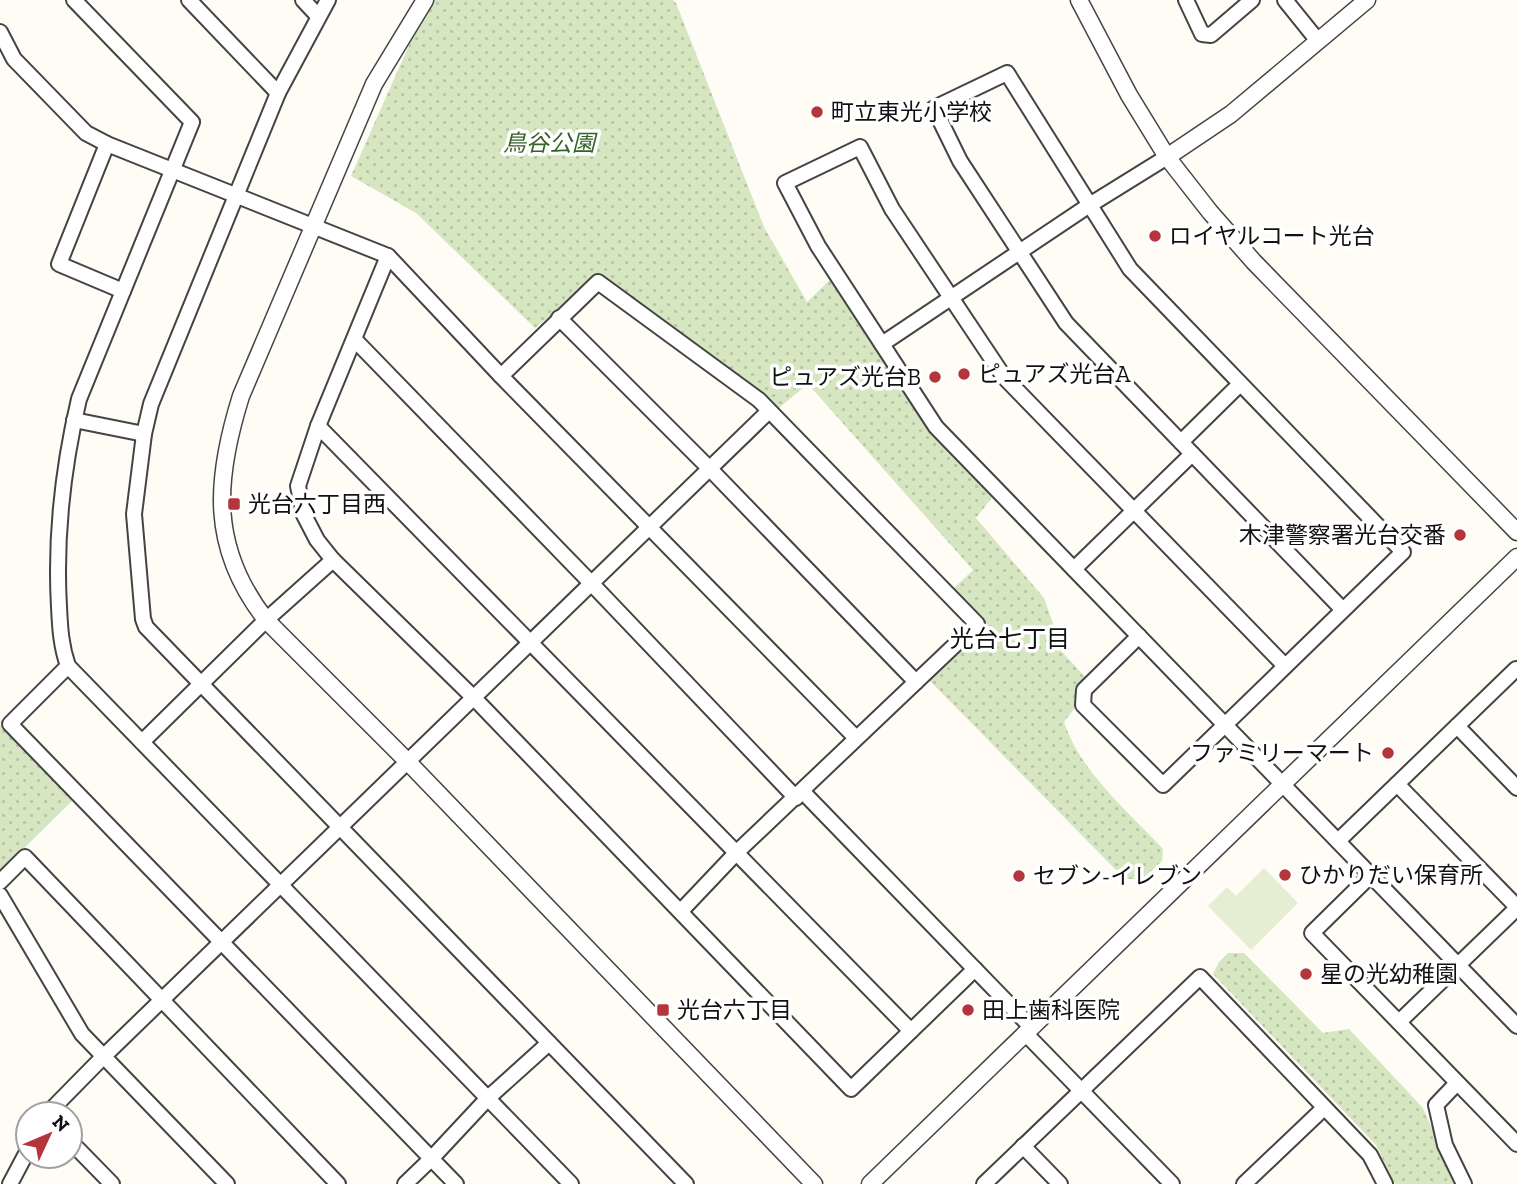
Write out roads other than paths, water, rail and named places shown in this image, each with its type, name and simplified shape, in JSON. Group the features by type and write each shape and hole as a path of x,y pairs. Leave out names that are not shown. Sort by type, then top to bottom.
{"street":[{"path":"74,0 192,122 79,399 74,420 60,508 56,567 61,648 68,666 571,1184"},
{"path":"189,0 278,93"},
{"path":"303,0 318,16"},
{"path":"328,0 278,93 151,404 144,434 134,514 143,619 146,628 687,1184"},
{"path":"425,0 403,32 374,84 241,396 228,436 221,480 221,511 227,545 250,599 266,620 408,762 814,1184"},
{"path":"1079,0 1129,95 1167,157 1210,212 1254,262 1517,532"},
{"path":"1186,0 1202,34 1211,35 1252,0"},
{"path":"1285,0 1318,41"},
{"path":"882,344 1231,114 1367,0"},
{"path":"0,32 13,59 86,133 107,144 388,256 501,376 856,738"},
{"path":"1139,636 1084,690 1083,705 1163,785 1403,552 1130,269 1007,73 934,108 960,161 1066,323 1343,610"},
{"path":"107,144 59,264 123,291"},
{"path":"1285,666 1004,377 892,209 860,148 785,183 818,246 936,427 1517,1026"},
{"path":"388,256 318,426 298,486 304,515 317,540 333,561 475,699 851,1089 975,969"},
{"path":"501,376 598,282 759,400 977,624 737,852 681,911"},
{"path":"559,318 916,682"},
{"path":"355,340 799,795 975,969 1081,1090 1172,1184"},
{"path":"1181,442 1239,385"},
{"path":"61,1100 769,411"},
{"path":"74,420 144,434"},
{"path":"318,426 911,1031"},
{"path":"1074,569 1192,454"},
{"path":"870,1184 1517,556"},
{"path":"142,742 266,620 333,561"},
{"path":"68,666 10,724 456,1184"},
{"path":"1338,841 1517,670"},
{"path":"1457,726 1517,788"},
{"path":"1397,784 1517,907 1399,1023"},
{"path":"0,882 25,857 338,1184"},
{"path":"1371,875 1312,933 1517,1144"},
{"path":"0,895 82,1034 227,1184"},
{"path":"984,1184 1200,977 1370,1155 1385,1184"},
{"path":"405,1184 488,1098 549,1043"},
{"path":"1457,1083 1436,1105 1446,1144 1464,1184"},
{"path":"1244,1184 1324,1108"},
{"path":"1023,1146 1060,1184"},
{"path":"84,1155 112,1184"}],"place":[{"name":"町立東光小学校","path":"817,112"},
{"name":"ロイヤルコート光台","path":"1155,236"},
{"name":"ピュアズ光台A","path":"964,374"},
{"name":"ピュアズ光台B","path":"935,377"},
{"name":"光台六丁目西","path":"234,504"},
{"name":"木津警察署光台交番","path":"1460,535"},
{"name":"ファミリーマート","path":"1388,753"},
{"name":"ひかりだい保育所","path":"1285,875"},
{"name":"セブン-イレブン","path":"1019,876"},
{"name":"星の光幼稚園","path":"1306,974"},
{"name":"光台六丁目","path":"663,1010"},
{"name":"田上歯科医院","path":"968,1010"}],"district":[{"name":"光台七丁目","path":"1010,639"}],"park label":[{"name":"鳥谷公園","path":"549,143"}]}
